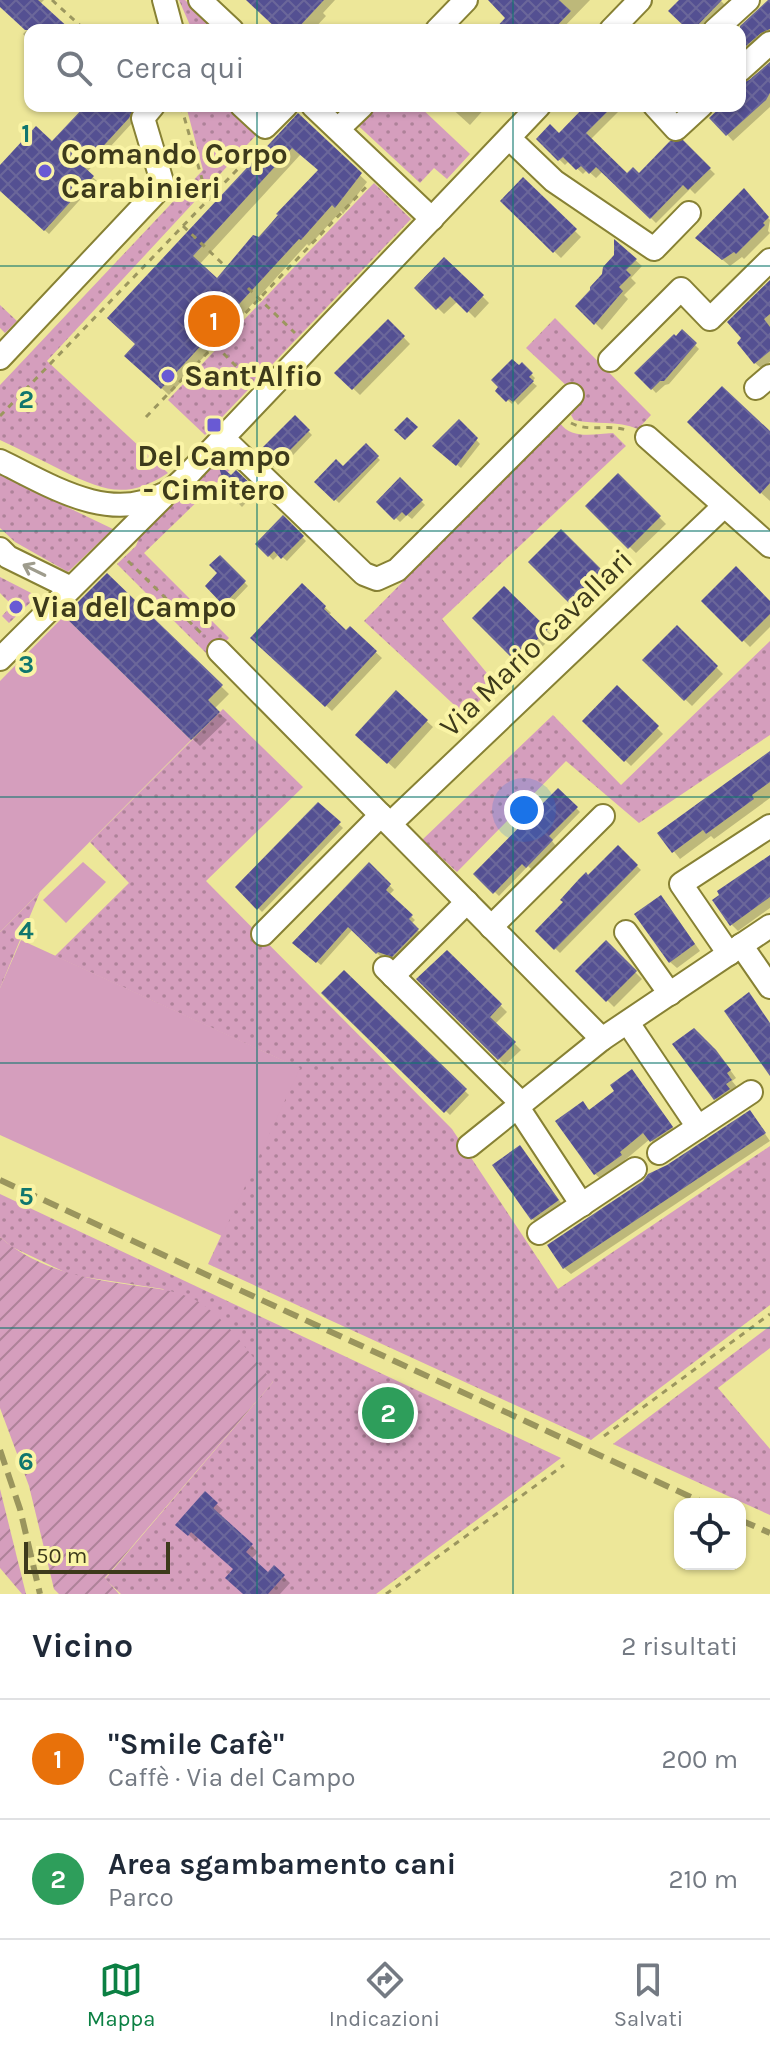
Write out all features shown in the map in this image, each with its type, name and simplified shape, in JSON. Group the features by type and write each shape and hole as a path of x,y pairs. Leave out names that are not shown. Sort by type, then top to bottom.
{"street":[{"path":"164,0 170,24"},
{"path":"443,24 466,0"},
{"path":"621,24 640,0"},
{"path":"722,24 748,0"},
{"path":"746,65 770,43"},
{"path":"0,358 163,185 143,118 148,112"},
{"path":"249,112 265,127 280,112"},
{"path":"320,112 432,219"},
{"path":"338,129 356,112"},
{"path":"5,643 71,588 223,438 533,112"},
{"path":"660,112 676,129 694,112"},
{"path":"509,138 554,181 654,249 689,213"},
{"path":"610,360 681,289 710,319 770,260"},
{"path":"223,438 364,574 377,579 397,570 572,395"},
{"path":"647,437 770,546"},
{"path":"0,461 88,501 118,505 154,499 167,493"},
{"name":"Via Mario Cavallari","path":"263,934 724,506"},
{"path":"0,549 8,557 71,588"},
{"path":"219,651 602,1039"},
{"path":"491,927 603,816"},
{"path":"770,826 681,884 770,987"},
{"path":"467,902 389,972 519,1104 582,1205"},
{"path":"469,1146 602,1039 770,926"},
{"path":"626,932 670,994"},
{"path":"628,1023 698,1127"},
{"path":"659,1153 751,1092"},
{"path":"539,1233 635,1169"}],"path":[{"path":"52,0 78,24"},
{"path":"183,112 208,200"},
{"path":"0,416 265,140"},
{"path":"146,417 381,171"},
{"path":"183,226 226,267"},
{"path":"248,288 310,347"},
{"path":"215,345 265,394"},
{"path":"556,411 581,428 616,427 630,431 641,442 647,437"},
{"path":"113,547 219,651"},
{"path":"604,1436 770,1314"},
{"path":"386,1594 564,1465"}],"shaded area":[{"path":"179,0 185,0 212,24 189,24"},
{"path":"188,112 235,112 258,133 47,361 168,473 128,490 103,488 0,440 0,385 203,170"},
{"path":"343,112 425,112 470,154 447,179 434,168 420,183"},
{"path":"374,183 411,219 205,435 168,400"},
{"path":"0,305 17,321 5,333 0,328"},
{"path":"555,318 651,415 638,429 622,424 574,420 571,415 583,401 526,348"},
{"path":"560,423 577,434 613,433 626,446 442,619 496,684 465,715 364,621"},
{"path":"221,460 237,463 144,553 229,638 210,657 117,564 136,546 143,527"},
{"path":"0,475 113,529 68,572 15,542 0,528"},
{"path":"0,577 37,596 9,623 2,616 12,605 0,593"},
{"path":"64,616 191,740 0,932 0,681"},
{"path":"770,641 770,735 639,823 566,761 457,872 422,840 553,715 621,785"},
{"path":"223,709 303,787 206,881 452,1129 558,1289 770,1146 770,1305 591,1440 208,1264 299,1068 55,956 129,883 90,842"},
{"path":"83,862 106,882 66,923 43,900"},
{"path":"40,892 0,988 0,932"},
{"path":"21,940 300,1068 222,1236 0,1135 0,988"},
{"path":"0,1194 561,1458 376,1594 121,1594 105,1579 273,1382 163,1289 71,1275 12,1247 0,1237"},
{"path":"0,1237 31,1258 65,1272 171,1291 195,1300 231,1330 273,1382 105,1578 119,1594 59,1594 54,1589 29,1486 0,1408"},
{"path":"770,1326 770,1348 718,1388 770,1449 770,1515 746,1504 746,1498 732,1498 613,1444"},
{"path":"0,1489 26,1594 22,1594 0,1568"}],"building":[{"path":"0,0 38,0 64,24 24,24 24,29 0,7"},
{"path":"246,0 324,0 302,24 272,24"},
{"path":"488,0 559,0 571,11 559,24 500,24 505,18"},
{"path":"679,0 722,0 699,24 682,24 668,11"},
{"path":"770,0 770,29 746,46 746,24 742,24"},
{"path":"770,62 770,93 766,100 726,136 709,118 716,112 746,112 746,81"},
{"name":"Comando Corpo Carabinieri","path":"79,112 132,112 84,167 94,176 44,231 0,191 0,165 36,126 52,141"},
{"path":"579,112 607,112 586,133 627,173 633,167 639,173 670,141 683,140 711,168 688,190 683,185 650,219 596,167 589,174 581,166 576,170 563,157 558,161 536,139 550,124 559,133"},
{"path":"298,113 362,173 335,208 332,205 299,239 161,389 124,356 135,344 107,318","holes":["292,148 318,170 276,214 259,237 253,235 217,278 193,256"]},
{"path":"523,177 577,229 553,253 500,201"},
{"path":"744,188 769,217 736,254 734,252 722,260 695,238"},
{"path":"614,239 637,259 626,270 631,275 619,287 623,291 594,325 575,306 614,255"},
{"path":"444,257 484,295 467,313 450,296 436,310 414,288"},
{"path":"770,280 770,314 764,319 770,327 770,351 754,364 737,343 741,338 727,322"},
{"path":"388,319 405,336 352,390 334,373"},
{"path":"682,329 697,343 664,381 651,390 634,373"},
{"path":"512,359 519,365 522,362 533,373 529,377 534,381 513,402 509,399 506,402 495,391 498,387 491,380"},
{"path":"722,386 770,431 770,483 760,494 687,422"},
{"path":"295,415 310,430 273,467 258,452"},
{"path":"407,417 418,427 405,440 394,430"},
{"path":"459,419 478,438 456,466 432,446"},
{"path":"366,443 379,456 334,501 314,482 336,459 343,466"},
{"path":"218,464 231,475 236,470 254,487 237,504 220,488 224,484"},
{"path":"618,473 661,516 628,549 585,506"},
{"path":"400,477 423,500 406,516 402,512 394,520 376,502"},
{"path":"283,515 304,536 281,559 274,551 268,557 255,544"},
{"path":"561,529 604,572 571,605 528,562"},
{"path":"220,555 246,581 223,605 205,586 217,573 209,565"},
{"path":"736,566 770,601 770,614 742,642 701,601"},
{"path":"107,573 223,685 208,700 220,712 191,740 64,616"},
{"path":"302,583 346,630 350,626 377,651 325,707 250,638"},
{"path":"504,586 548,629 515,661 472,618"},
{"path":"677,625 718,666 684,701 642,660"},
{"path":"617,685 659,726 624,762 582,721"},
{"path":"396,690 428,720 387,764 355,735"},
{"path":"770,751 770,782 752,795 754,799 706,834 703,830 672,853 657,833"},
{"path":"558,788 578,807 549,836 553,840 526,868 522,864 493,894 473,874"},
{"path":"318,802 341,822 257,910 235,887"},
{"path":"618,845 638,865 554,950 535,931 563,902 560,900 579,879 586,872 588,875"},
{"path":"770,855 770,897 730,926 712,900 719,895 717,891"},
{"path":"369,862 391,884 386,890 413,915 409,919 419,929 392,957 376,954 348,927 316,963 292,943"},
{"path":"661,895 695,944 669,963 634,914"},
{"path":"606,940 637,971 606,1002 575,971"},
{"path":"447,950 502,1004 490,1017 516,1042 498,1060 416,979"},
{"path":"344,970 467,1089 444,1113 321,993"},
{"path":"749,992 770,1023 770,1076 724,1011"},
{"path":"694,1028 731,1070 727,1073 732,1080 726,1084 730,1089 714,1100 672,1044"},
{"path":"632,1069 673,1127 650,1142 643,1133 620,1152 622,1155 594,1175 555,1121 583,1101 589,1110 614,1091 610,1085"},
{"path":"750,1110 766,1133 563,1269 547,1245 643,1181 648,1174 667,1165"},
{"path":"520,1145 559,1200 531,1220 492,1165"},
{"path":"205,1491 218,1503 213,1508 253,1544 246,1552 268,1572 274,1565 285,1575 268,1594 243,1594 225,1578 233,1569 191,1532 188,1536 175,1525"}],"railway":[{"path":"0,1180 693,1498"},
{"path":"0,1450 20,1509 40,1594"},
{"path":"746,1523 770,1533"}],"place":[{"name":"Comando Corpo Carabinieri","path":"45,171"},
{"name":"\"Smile Cafè\"","path":"214,321"},
{"name":"Sant'Alfio","path":"168,376"},
{"name":"Del Campo - Cimitero","path":"214,425"},
{"name":"Via del Campo","path":"16,607"},
{"name":"Area sgambamento cani","path":"388,1413"}]}
